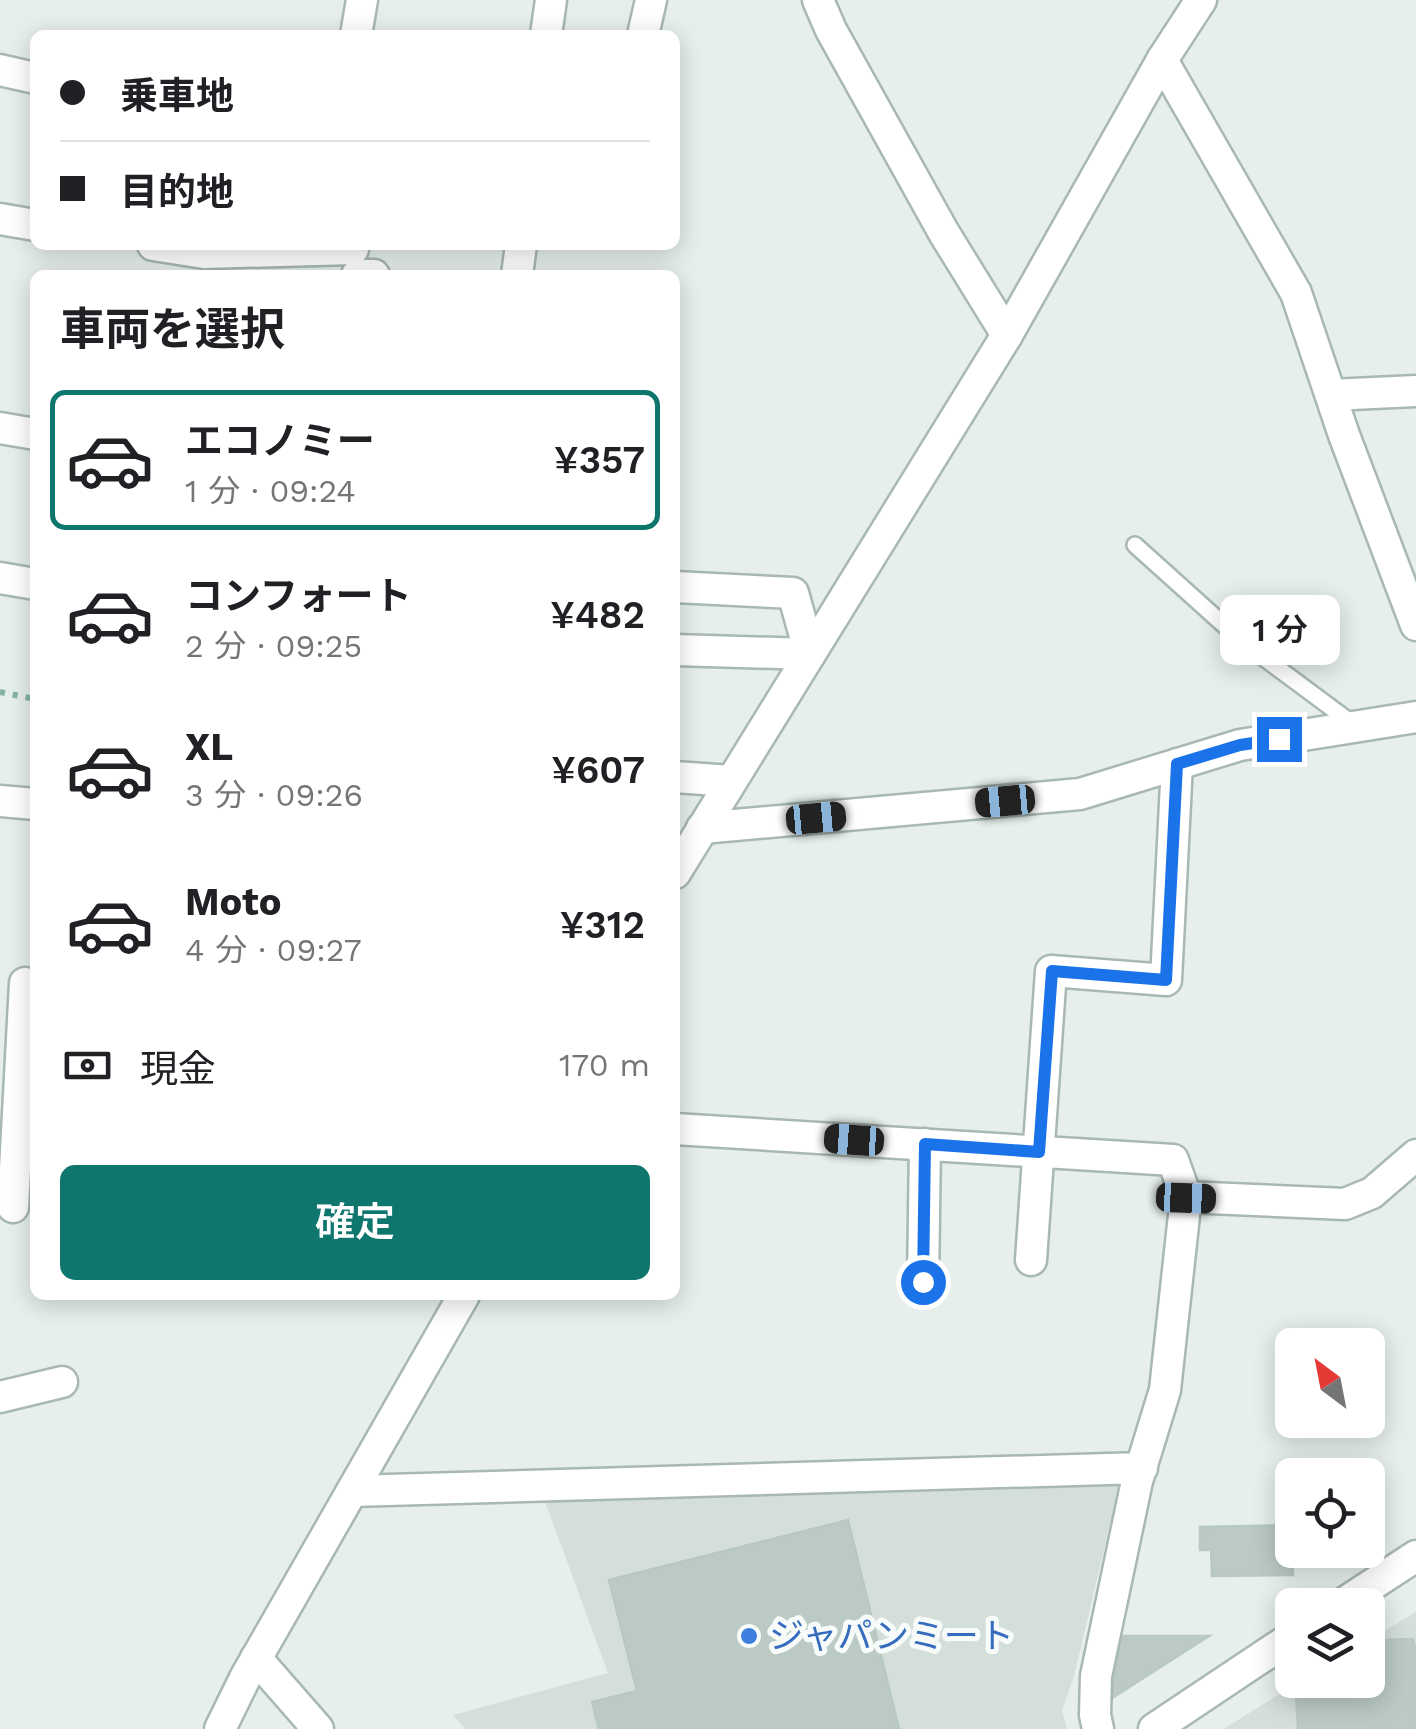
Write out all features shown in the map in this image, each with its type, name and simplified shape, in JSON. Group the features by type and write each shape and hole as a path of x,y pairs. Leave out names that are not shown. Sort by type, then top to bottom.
{"street":[{"path":"357,30 362,0"},
{"path":"547,30 551,0"},
{"path":"644,30 651,0"},
{"path":"818,0 944,233 1007,335"},
{"path":"680,865 1007,335 1162,60 1201,0"},
{"path":"1162,60 1296,293 1416,625"},
{"path":"0,70 30,77"},
{"path":"0,220 30,224"},
{"path":"181,250 355,261"},
{"path":"1331,395 1416,391"},
{"path":"0,428 30,433"},
{"path":"0,578 30,583"},
{"path":"680,587 793,593 810,654"},
{"path":"680,650 810,654"},
{"path":"702,828 1080,794 1240,745 1416,717"},
{"path":"1031,1260 1052,971 1166,980 1177,764"},
{"path":"680,777 731,781"},
{"path":"0,801 30,804"},
{"path":"13,1207 20,983"},
{"path":"680,1129 1173,1160 1186,1198 1165,1390 1142,1468 1096,1676 1094,1716 1098,1729"},
{"path":"923,1282 925,1144"},
{"path":"1186,1198 1345,1204 1372,1194 1416,1155"},
{"path":"220,1729 256,1658 461,1300"},
{"path":"0,1396 62,1382"},
{"path":"352,1490 1142,1468"},
{"path":"1367,1588 1416,1556"},
{"path":"1154,1729 1275,1648"},
{"path":"256,1658 318,1729"}],"lane":[{"path":"1134,546 1244,642 1356,726"}],"path":[{"path":"0,692 30,698"}],"shaded area":[{"path":"1119,1486 1074,1676 1062,1711 1067,1729 465,1729 453,1715 608,1673 544,1499"},
{"path":"1416,1612 1416,1729 1224,1729 1275,1697 1385,1698 1385,1631"}],"building":[{"name":"ジャパンミート","path":"848,1520 899,1729 599,1729 592,1702 637,1691 609,1580"},
{"path":"1275,1525 1275,1568 1293,1568 1293,1575 1212,1576 1211,1550 1200,1550 1200,1527"},
{"path":"1120,1636 1209,1636 1112,1698"},
{"path":"1413,1639 1416,1729 1298,1729 1296,1698 1385,1698 1385,1640"}],"place":[{"name":"ジャパンミート","path":"749,1636"}],"route":[{"path":"923,1282 925,1144 1039,1152 1052,971 1166,980 1177,764 1240,745 1279,739"}]}
